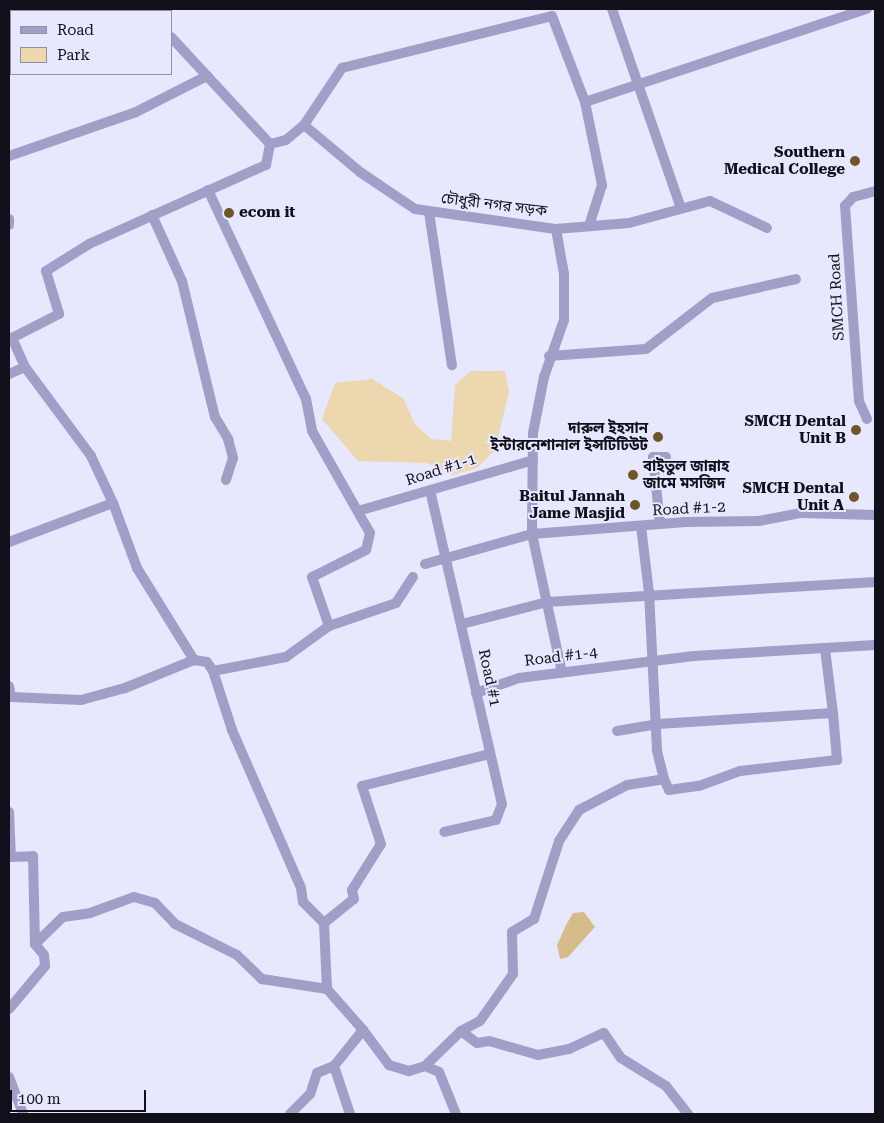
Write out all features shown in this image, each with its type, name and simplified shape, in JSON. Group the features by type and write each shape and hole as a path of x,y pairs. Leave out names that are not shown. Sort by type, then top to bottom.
{"street":[{"path":"612,9 640,83 681,208"},
{"path":"585,102 867,9"},
{"path":"270,144 286,140 304,125 342,68 552,16 585,102 602,185 589,226"},
{"path":"172,38 270,144"},
{"path":"9,156 136,112 207,76"},
{"name":"চৌধুরী নগর সড়ক","path":"304,125 360,172 415,209 556,228 564,274 564,320 550,356 533,433 532,534 562,673"},
{"path":"194,660 137,568 113,503 91,456 25,367 10,334 59,314 46,271 89,244 266,165 270,144"},
{"path":"208,190 306,399 312,431 370,533 366,550 312,577 329,626"},
{"name":"SMCH Road","path":"867,419 859,401 845,206 854,197 875,191"},
{"path":"556,228 629,223 710,201 767,228"},
{"path":"429,212 452,365"},
{"path":"152,215 182,281 215,417 228,439 233,458 226,480"},
{"path":"9,219 9,225"},
{"path":"550,356 646,349 712,298 796,279"},
{"path":"9,374 25,367"},
{"path":"660,524 652,457 666,457"},
{"name":"Road #1-1","path":"358,512 533,460"},
{"name":"Road #1","path":"430,490 448,558 489,754 502,804 496,820 444,832"},
{"path":"9,542 113,503"},
{"name":"Road #1-2","path":"664,779 656,750 658,724 652,662 649,593 640,526 760,521 801,513 875,515"},
{"path":"425,564 532,534 640,526"},
{"path":"213,671 286,657 329,626 396,603 413,577"},
{"path":"462,624 547,602 649,593 875,582"},
{"name":"Road #1-4","path":"476,693 518,678 816,645 825,649 875,645"},
{"path":"10,694 81,700 125,688 194,660 207,662 213,671 232,730 301,888 303,902 324,923 327,989 363,1030 389,1065 409,1071 425,1066 461,1031 480,1021 513,974 512,932 534,919 559,841 579,810 628,785 664,779 669,790 699,786 740,771 837,760 825,649"},
{"path":"617,731 658,724 833,713"},
{"path":"324,923 354,899 352,890 381,844 362,786 489,754"},
{"path":"9,812 10,857 33,856 34,944 44,955 45,966 9,1009"},
{"path":"34,944 63,916 90,913 134,897 155,903 175,924 237,955 262,979 327,989"},
{"path":"290,1114 310,1094 317,1073 334,1066 363,1030"},
{"path":"461,1031 477,1043 489,1041 538,1056 569,1049 604,1033 621,1058 666,1086 688,1114"},
{"path":"334,1066 350,1114"},
{"path":"425,1066 439,1072 456,1114"},
{"path":"9,1077 22,1114"}],"green space":[{"path":"471,371 505,371 509,392 495,450 477,468 452,475 427,463 358,461 322,419 335,383 372,379 403,398 415,424 431,439 451,441 455,385"}],"shaded area":[{"path":"584,912 595,927 568,957 560,959 557,945 566,925 573,913"}],"place":[{"name":"Southern Medical College","path":"855,161"},
{"name":"ecom it","path":"229,213"},
{"name":"SMCH Dental Unit B","path":"856,430"},
{"name":"দারুল ইহসান ইন্টারনেশানাল ইন্সটিটিউট","path":"658,437"},
{"name":"বাইতুল জান্নাহ জামে মসজিদ","path":"633,475"},
{"name":"SMCH Dental Unit A","path":"854,497"},
{"name":"Baitul Jannah Jame Masjid","path":"635,505"}]}
